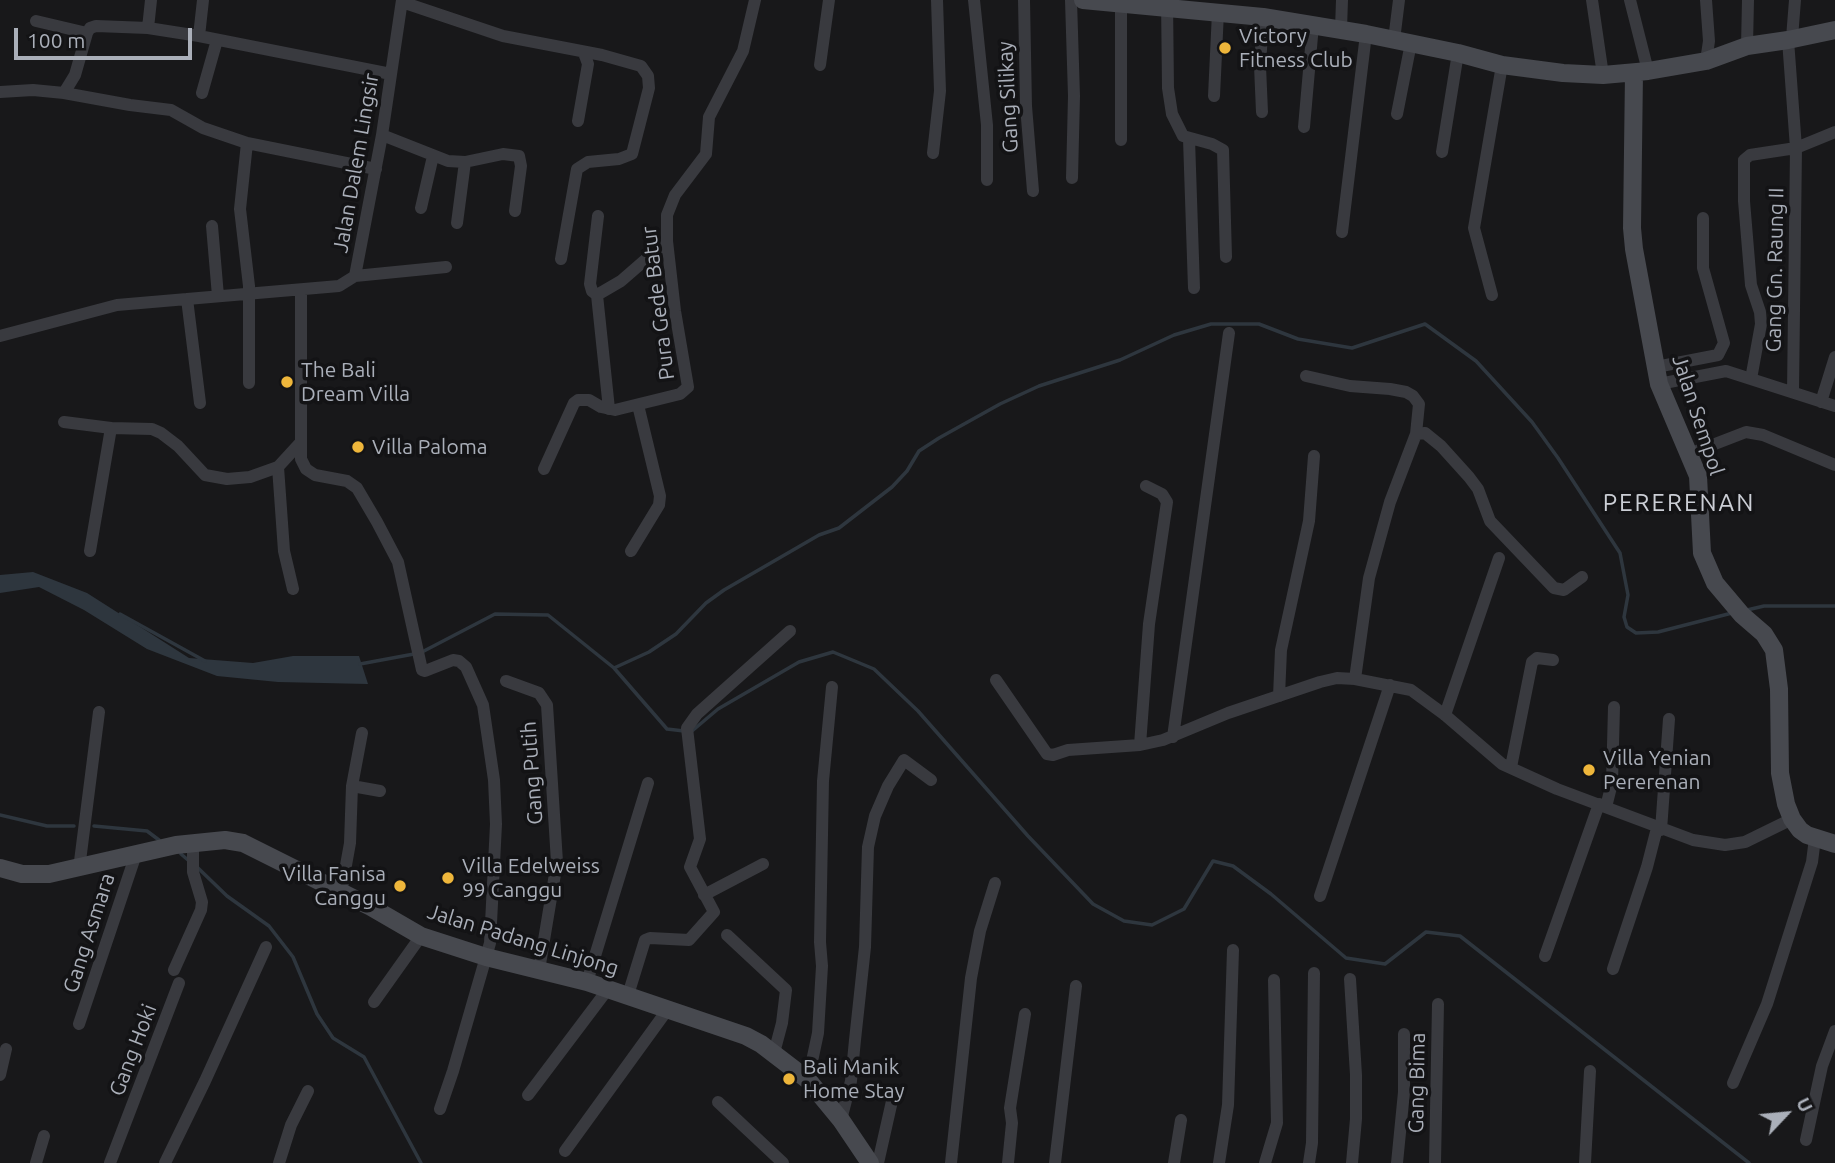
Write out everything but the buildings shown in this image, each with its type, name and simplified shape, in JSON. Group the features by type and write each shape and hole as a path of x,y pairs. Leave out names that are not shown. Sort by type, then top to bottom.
{"street":[{"path":"148,28 150,0"},
{"path":"199,36 203,0"},
{"name":"Pura Gede Batur","path":"544,469 574,403 578,400 589,400 609,409 638,405 686,390 689,382 675,311 667,241 667,215 670,204 706,154 709,117 743,51 755,0"},
{"path":"820,65 829,0"},
{"path":"933,153 940,91 937,0"},
{"path":"974,0 987,125 987,180"},
{"name":"Gang Silikay","path":"1024,0 1026,106 1033,191"},
{"path":"1072,0 1072,178"},
{"path":"1083,0 1167,3 1341,29 1458,53 1502,65 1603,75 1641,72 1706,61 1747,46 1835,30"},
{"path":"1341,29 1342,0"},
{"path":"1397,114 1403,42 1399,0"},
{"path":"1592,0 1603,75"},
{"path":"1630,0 1641,72"},
{"path":"1706,0 1709,41 1706,61"},
{"path":"1747,46 1748,0"},
{"name":"Gang Gn. Raung II","path":"1793,393 1796,148 1790,39 1794,0"},
{"path":"402,1 503,36 641,66 648,76 649,89 632,154 619,159 588,162 577,169 561,259"},
{"name":"Jalan Dalem Lingsir","path":"0,336 117,305 339,286 355,276 382,135 402,1"},
{"path":"1121,3 1121,140"},
{"path":"1167,3 1168,88 1172,114 1178,130 1189,139 1220,147 1224,155 1226,257"},
{"path":"1214,96 1218,12"},
{"path":"1262,112 1260,66 1263,18"},
{"path":"36,21 87,33"},
{"path":"1304,127 1313,25"},
{"path":"64,93 75,75 87,33 96,26 148,28 199,36 391,74"},
{"path":"1342,232 1366,34"},
{"path":"202,93 217,40"},
{"path":"578,121 588,64 584,53"},
{"path":"1442,152 1458,53"},
{"path":"1492,295 1474,228 1502,65"},
{"name":"Jalan Sempol","path":"1641,72 1632,228 1658,375 1667,406 1698,476 1702,552 1709,572 1723,592 1764,634 1774,650 1779,689 1780,773 1792,819"},
{"path":"0,92 33,90 64,93 130,106 171,110 203,128 247,143 376,169"},
{"path":"1751,379 1761,324 1751,285 1744,201 1744,160 1750,155 1796,148 1835,132"},
{"path":"382,135 448,161 465,162 503,154 519,156 521,166 514,211"},
{"path":"1189,139 1194,288"},
{"path":"247,143 240,209 246,250 249,383"},
{"path":"421,208 433,156"},
{"path":"457,223 465,162"},
{"path":"598,216 590,284 597,295 609,409"},
{"path":"1658,375 1718,355 1724,343 1703,268 1703,218"},
{"path":"212,226 218,296"},
{"path":"597,295 621,281 667,241"},
{"path":"355,276 446,267"},
{"path":"301,290 301,459 306,469 315,475 347,481 356,488 377,523 398,562 420,667 425,671 453,660 459,661 466,667 483,705 494,780 496,824 490,943 440,1110"},
{"path":"187,299 200,402"},
{"path":"1173,737 1229,333"},
{"path":"1821,402 1835,357"},
{"path":"1658,375 1726,371 1835,406"},
{"path":"1306,376 1349,387 1406,392 1419,404 1416,433 1390,502 1369,578 1355,679"},
{"path":"631,551 659,505 660,496 638,405"},
{"path":"64,422 111,428 152,429 178,446 205,475 214,478 250,477 278,467 299,443"},
{"path":"90,551 111,428"},
{"path":"1689,454 1746,432 1763,435 1835,465"},
{"path":"1416,433 1425,433 1441,446 1469,477 1478,489 1490,521 1554,588 1561,592 1582,577"},
{"path":"1279,696 1281,650 1309,521 1314,456"},
{"path":"278,467 284,551 293,590"},
{"path":"1140,745 1149,624 1167,502 1162,494 1146,486"},
{"path":"1445,715 1499,558"},
{"path":"628,995 645,940 650,938 685,941 694,938 714,912 690,867 699,839 687,728 697,714 790,631"},
{"path":"1511,767 1532,662 1537,658 1553,660"},
{"path":"996,680 1047,754 1058,755 1074,749 1140,745 1173,737 1228,713 1336,678 1390,685 1411,690 1445,715 1493,757 1511,767 1557,789 1659,829 1693,840 1725,845 1745,842 1792,819 1800,830 1835,844"},
{"name":"Gang Putih","path":"506,681 539,693 547,705 557,862 539,970"},
{"path":"1320,896 1390,685"},
{"path":"808,1080 818,1033 822,966 820,942 823,781 832,687"},
{"path":"1545,956 1612,783 1614,707"},
{"path":"79,869 99,712"},
{"path":"1614,969 1659,829 1669,719"},
{"path":"341,893 350,843 352,786 362,733"},
{"path":"841,1120 850,1081 855,1040 865,947 868,847 875,816 888,786 904,760 931,780"},
{"path":"587,982 649,783"},
{"path":"352,786 380,791"},
{"path":"1733,1083 1767,1004 1812,862 1815,838"},
{"name":"Jalan Padang Linjong","path":"0,868 36,875 79,869 135,854 193,849 225,840 243,844 371,907 421,936 486,957 628,995 730,1029 761,1044 808,1080 841,1120 870,1163"},
{"path":"174,970 201,910 201,894 193,872 193,849"},
{"name":"Gang Asmara","path":"79,1024 135,854"},
{"path":"704,895 763,864"},
{"path":"951,1163 971,978 980,931 995,883"},
{"path":"727,935 786,990 782,1023 774,1053"},
{"path":"373,1002 421,936"},
{"path":"165,1163 266,947"},
{"path":"1219,1163 1228,1105 1233,950"},
{"path":"1309,1163 1312,1143 1314,973"},
{"path":"1350,979 1356,1075 1352,1163"},
{"path":"1265,1163 1277,1124 1274,980"},
{"name":"Gang Hoki","path":"110,1163 179,983"},
{"path":"1055,1163 1076,986"},
{"path":"528,1095 608,989"},
{"name":"Gang Bima","path":"1435,1163 1438,1004"},
{"path":"565,1151 668,1009"},
{"path":"1008,1163 1012,1123 1010,1108 1025,1014"},
{"path":"1806,1140 1822,1066 1835,1031"},
{"path":"1397,1163 1405,1092 1404,1034"},
{"path":"0,1075 6,1049"},
{"path":"1585,1163 1590,1071"},
{"path":"279,1163 291,1125 308,1091"},
{"path":"878,1163 892,1101"},
{"path":"718,1102 783,1163"},
{"path":"1174,1163 1181,1120"},
{"path":"36,1163 44,1136"}],"shaded area":[{"path":"33,572 87,593 189,658 253,663 293,656 359,656 368,684 278,682 217,676 147,649 84,610 39,587 0,593 0,575"}],"waterway":[{"path":"614,668 649,652 676,634 706,603 724,590 819,535 839,528 892,487 907,471 919,451 939,438 1039,386 1120,360 1174,335 1211,324 1259,324 1298,339 1352,348 1425,324 1476,361 1532,422 1558,458 1620,553 1628,595 1624,617 1627,627 1636,633 1658,632 1732,613"},
{"path":"1747,610 1764,606 1835,606"},
{"path":"120,614 205,661"},
{"path":"422,652 495,614 548,615 614,668 667,729 684,731"},
{"path":"692,731 718,709 799,662 833,652 874,669 918,711 1028,836 1093,904 1124,921 1152,925 1184,909 1213,861 1233,866 1271,894 1346,958 1385,964 1426,932 1460,936 1749,1163"},
{"path":"360,664 414,654"},
{"path":"0,815 47,826 74,826"},
{"path":"94,826 147,831 159,840"},
{"path":"181,854 188,860"},
{"path":"197,867 227,896 269,926 293,957 317,1014 333,1038 364,1057 421,1163"}],"place":[{"name":"Victory Fitness Club","path":"1225,48"},
{"name":"The Bali Dream Villa","path":"287,382"},
{"name":"Villa Paloma","path":"358,447"},
{"name":"Villa Yenian Pererenan","path":"1589,770"},
{"name":"Villa Edelweiss 99 Canggu","path":"448,878"},
{"name":"Villa Fanisa Canggu","path":"400,886"},
{"name":"Bali Manik Home Stay","path":"789,1079"}],"district":[{"name":"PERERENAN","path":"1679,503"}]}
